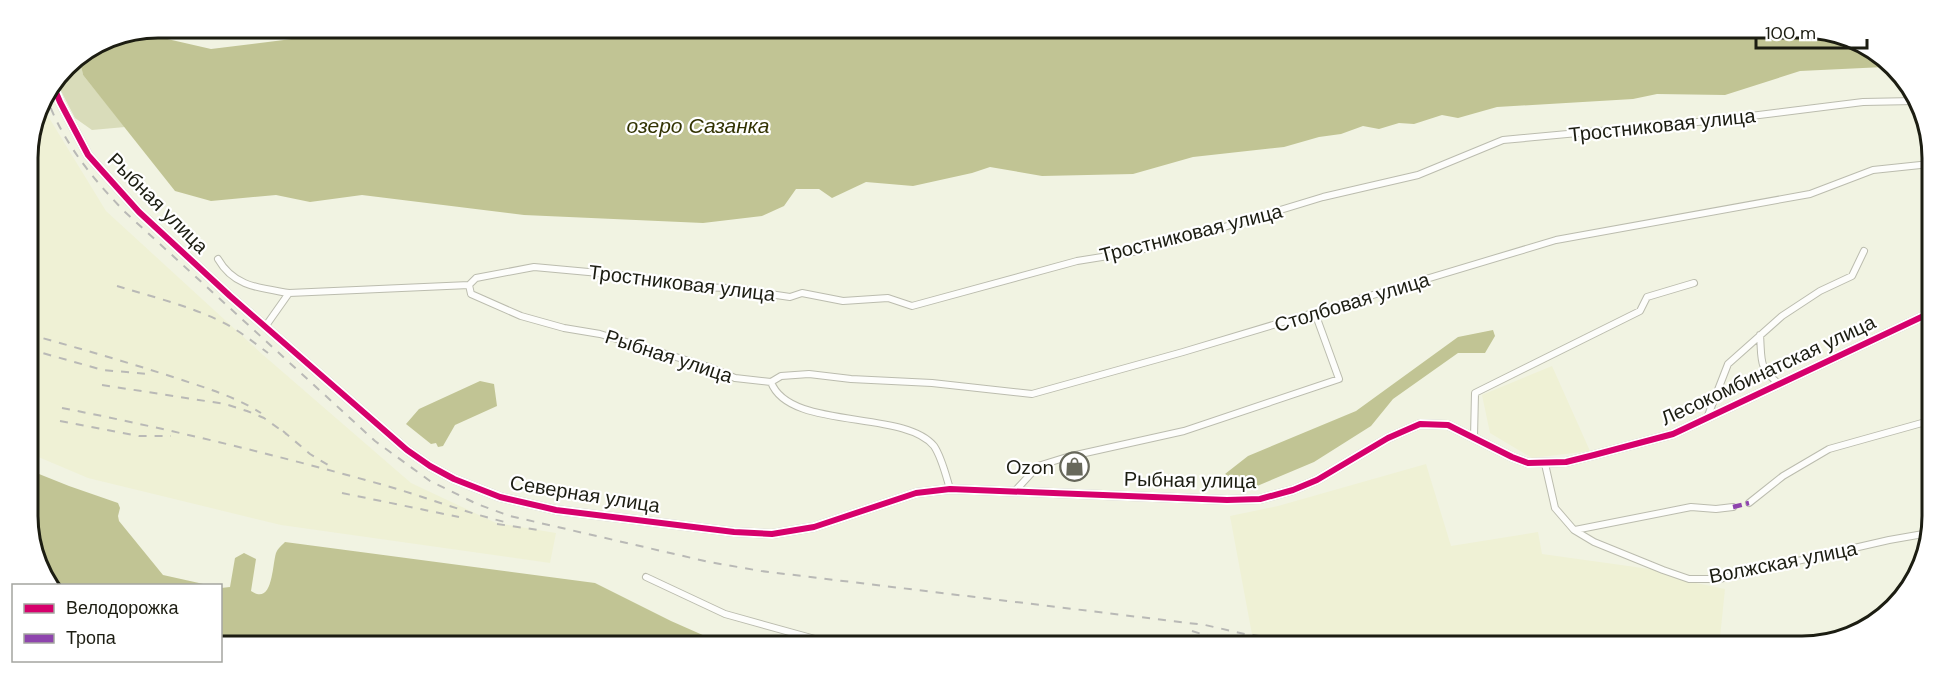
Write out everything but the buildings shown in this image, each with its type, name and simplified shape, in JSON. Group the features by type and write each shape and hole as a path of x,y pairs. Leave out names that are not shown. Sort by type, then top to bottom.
{"street":[{"name":"Рыбная улица","path":"56,94 88,155 139,212 265,327"},
{"name":"Тростниковая улица","path":"469,285 476,278 534,267 632,276 696,287 729,288 790,297 802,293 843,301 888,298 912,306 1077,261 1132,252 1323,197 1418,175 1503,140 1719,120 1863,102 1908,101"},
{"name":"Столбовая улица","path":"771,382 781,376 809,374 851,379 932,383 1032,394 1315,313 1556,240 1810,194 1873,171 1923,165"},
{"path":"1707,418 1728,364 1782,316 1820,291 1851,276 1864,251"},
{"name":"Рыбная улица","path":"218,259 224,270 234,278 255,287 289,293 469,285 471,294 521,316 564,328 600,334 709,367 735,378 771,382"},
{"path":"1474,437 1474,393 1640,311 1647,297 1694,283"},
{"path":"265,327 289,293"},
{"name":"Рыбная улица","path":"1015,491 1038,466 1067,457 1184,431 1339,379 1315,313"},
{"name":"Лесокомбинатская улица","path":"1512,457 1528,463 1545,464 1575,460 1673,434 1923,316"},
{"name":"Северная улица","path":"265,327 407,450 454,479 500,497 556,510 734,532 772,534 840,520 916,493 950,489"},
{"path":"1760,335 1764,371 1779,384"},
{"path":"771,382 778,392 807,410 854,421 880,423 922,435 934,447 950,489"},
{"path":"1749,503 1783,476 1829,449 1923,423"},
{"name":"Рыбная улица","path":"950,489 1227,500 1260,499 1293,490 1317,480 1388,438 1420,424 1448,425 1512,457"},
{"name":"Волжская улица","path":"1545,464 1555,508 1574,530 1594,542 1689,579 1719,579 1921,534"},
{"path":"1574,530 1691,507 1716,509 1733,507"},
{"path":"646,577 725,614 804,636"}],"shaded area":[{"path":"81,65 83,75 125,127 92,130 75,118 61,91 62,84"},
{"path":"46,113 106,211 262,354 411,483 496,523 556,533 550,563 281,525 88,478 38,457 38,149"},
{"path":"1552,366 1590,451 1532,458 1490,433 1482,395"},
{"path":"1426,464 1451,546 1538,532 1542,554 1657,570 1686,581 1725,589 1720,636 1252,636 1230,516 1278,506"}],"water":[{"name":"озеро Сазанка","path":"157,38 211,49 299,38 1803,38 1834,42 1849,47 1882,67 1800,71 1725,95 1657,94 1633,99 1497,107 1458,118 1442,115 1414,124 1399,123 1379,129 1363,126 1341,134 1319,137 1284,147 1193,157 1133,174 1042,176 990,167 913,186 866,182 832,198 819,189 796,189 784,206 762,216 703,223 524,215 362,195 310,202 276,195 211,201 175,191 83,75 81,65 104,50 126,42"},
{"path":"1493,330 1495,336 1485,353 1458,353 1393,399 1371,426 1314,462 1250,489 1225,474 1248,456 1356,411 1458,337"},
{"path":"480,381 494,384 497,406 455,425 443,446 438,447 436,443 431,444 406,424 419,409"},
{"path":"38,474 118,503 119,521 163,575 204,584 59,584 50,570 40,540"},
{"path":"285,542 595,583 705,636 222,636 222,588 230,587 235,558 244,553 256,559 251,591 258,594 264,593 268,589 279,548"}],"railway":[{"path":"50,105 59,126 78,157 125,212 375,441 430,481 477,504 510,516 709,562 761,571 1205,625 1260,636"},
{"path":"117,286 181,305 218,320 238,331 268,353"},
{"path":"38,337 198,385 230,397 261,413"},
{"path":"38,352 103,370 148,374"},
{"path":"102,385 225,404 264,418 289,436"},
{"path":"62,408 293,461 505,522"},
{"path":"60,421 139,436 171,436"},
{"path":"283,431 310,454 328,465"},
{"path":"342,493 459,517"},
{"path":"497,524 539,530"},
{"path":"1192,631 1208,636"}],"marked path":[{"path":"1733,507 1749,503"}],"cycle path":[{"path":"56,94 88,155 139,212 230,296 407,450 430,466 454,479 500,497 556,510 734,532 772,534 814,527 916,493 950,489 1227,500 1260,499 1293,490 1317,480 1388,438 1420,424 1448,425 1528,463 1566,462 1673,434 1923,316"}],"place":[{"name":"Ozon","path":"1075,467"}]}
